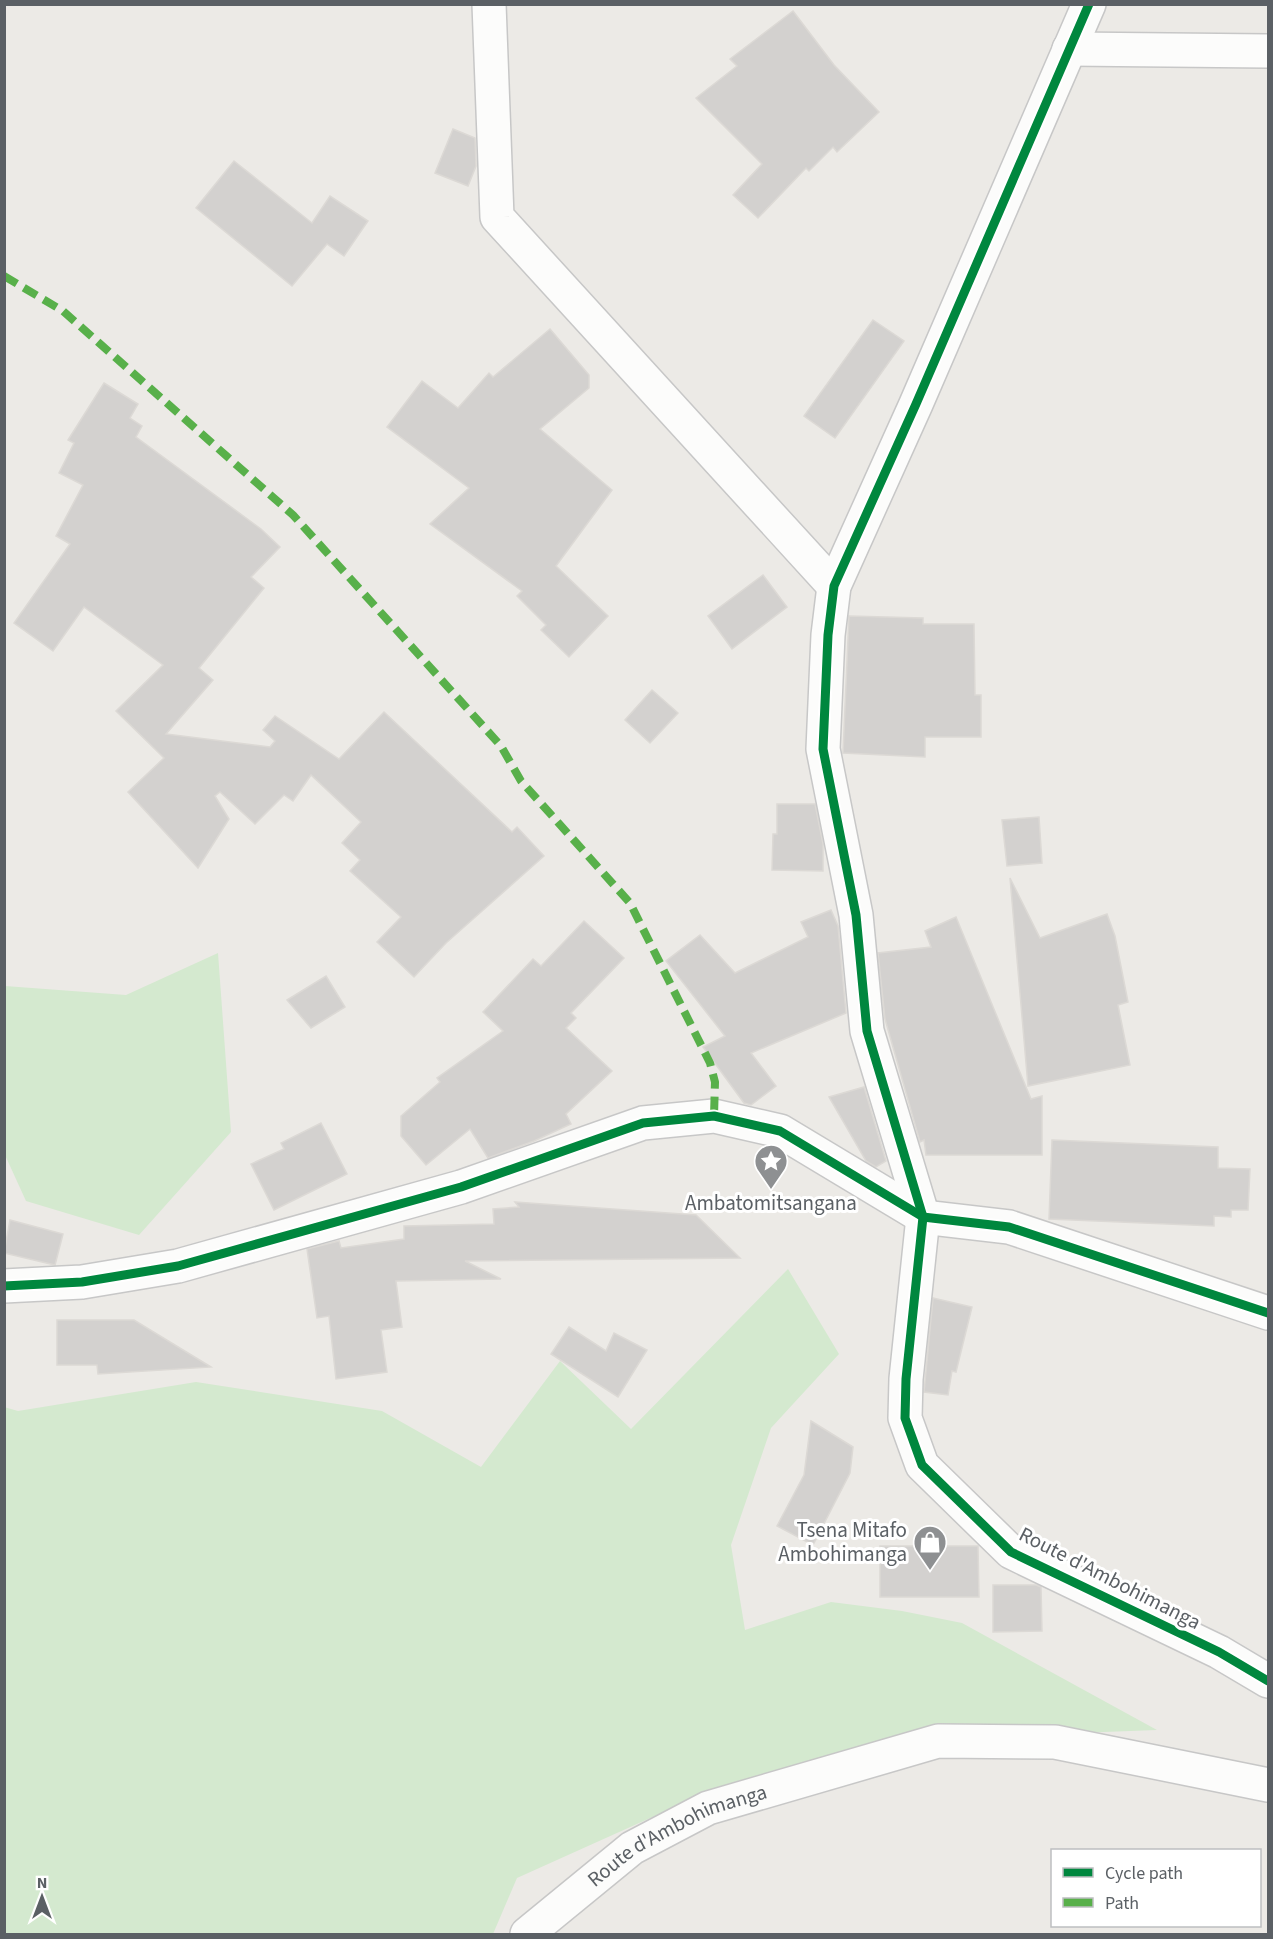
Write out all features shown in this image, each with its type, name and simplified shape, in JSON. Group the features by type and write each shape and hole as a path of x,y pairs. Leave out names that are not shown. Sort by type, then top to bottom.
{"street":[{"path":"489,4 497,217 834,586"},
{"path":"923,1217 867,1031 856,915 823,749 828,635 834,586 916,404 1089,4"},
{"path":"1069,49 1269,51"},
{"path":"4,1286 82,1282 178,1266 461,1187 643,1123 714,1116 780,1131 923,1217 1009,1227 1269,1312"},
{"name":"Route d'Ambohimanga","path":"923,1217 906,1379 905,1418 922,1465 1011,1552 1219,1652 1269,1681"},
{"name":"Route d'Ambohimanga","path":"527,1935 562,1903 632,1848 708,1808 938,1741 1055,1742 1269,1785"}],"green space":[{"path":"218,953 231,1132 139,1235 26,1201 5,1155 5,986 126,995"},
{"path":"788,1269 839,1354 771,1428 731,1545 745,1630 831,1602 902,1611 962,1623 1157,1730 1077,1733 688,1801 517,1878 493,1934 5,1934 4,1407 18,1411 196,1382 382,1411 481,1467 560,1361 631,1429"}],"building":[{"path":"793,11 834,65 879,112 837,152 833,147 809,171 806,168 758,218 733,195 762,164 696,98 737,66 730,59"},
{"path":"453,129 475,138 476,166 468,186 435,173"},
{"path":"234,161 312,223 330,196 368,221 344,256 327,244 292,286 196,208"},
{"path":"873,320 904,341 835,438 804,416"},
{"path":"550,329 589,375 589,388 540,429 612,490 556,566 608,616 569,657 541,630 546,625 517,596 522,591 430,524 469,488 387,427 422,381 458,408 489,373 493,377"},
{"path":"104,383 138,404 130,418 142,426 136,437 261,529 280,547 251,577 264,588 199,668 213,680 166,734 270,747 275,741 263,730 275,716 339,759 384,712 512,832 517,827 544,856 446,943 414,977 377,942 401,917 350,871 360,860 342,843 361,822 311,775 293,801 284,795 255,824 220,792 215,796 229,819 198,868 128,792 164,758 116,711 163,665 84,607 53,651 14,623 70,544 56,536 83,485 59,473 74,443 68,440"},
{"path":"763,575 787,607 732,649 708,616"},
{"path":"849,616 923,618 923,624 974,624 975,695 981,695 981,737 925,737 925,757 843,753"},
{"path":"652,690 678,713 650,743 625,720"},
{"path":"777,804 815,804 823,844 823,871 772,870 773,834 777,834"},
{"path":"1039,817 1042,863 1007,866 1002,820"},
{"path":"1010,878 1040,938 1107,914 1115,936 1128,1002 1118,1005 1130,1065 1028,1086"},
{"path":"831,910 838,926 846,1013 751,1053 776,1086 751,1105 744,1103 703,1047 725,1036 666,961 700,935 735,973 808,937 801,922"},
{"path":"956,917 1031,1099 1042,1096 1042,1155 926,1155 924,1140 920,1142 885,1019 878,953 931,947 925,931"},
{"path":"584,921 624,958 571,1013 576,1018 566,1028 612,1071 566,1114 571,1124 488,1158 470,1129 426,1165 401,1136 401,1116 440,1082 437,1078 503,1031 483,1012 533,959 541,966"},
{"path":"326,976 345,1007 311,1028 287,1000"},
{"path":"864,1087 886,1161 876,1167 866,1161 829,1097"},
{"path":"321,1123 347,1174 274,1210 251,1164 284,1149 281,1143"},
{"path":"1052,1140 1218,1147 1218,1168 1250,1169 1248,1210 1231,1210 1231,1217 1214,1216 1214,1226 1049,1219"},
{"path":"515,1202 696,1215 740,1258 465,1261 501,1279 396,1281 402,1327 381,1330 387,1372 336,1379 329,1316 317,1318 307,1249 339,1241 341,1248 404,1239 404,1226 494,1224 493,1209 519,1207"},
{"path":"10,1220 63,1234 55,1265 4,1253"},
{"path":"933,1298 972,1307 956,1372 952,1371 948,1395 924,1392"},
{"path":"57,1320 134,1320 211,1367 98,1374 97,1365 57,1365"},
{"path":"569,1327 606,1351 614,1333 647,1350 618,1397 551,1354"},
{"path":"811,1421 853,1447 850,1473 813,1545 777,1526 804,1475"},
{"name":"Tsena Mitafo Ambohimanga","path":"880,1546 978,1546 979,1597 880,1597"},
{"path":"993,1585 1041,1587 1042,1631 993,1632"}],"marked path":[{"path":"4,276 63,311 293,515 501,746 521,781 630,903 710,1063 715,1082 714,1116"}],"cycle path":[{"path":"1089,4 916,404 834,586 828,635 823,749 856,915 867,1031 923,1217 906,1379 905,1418 922,1465 1011,1552 1219,1652 1268,1681"},
{"path":"4,1286 82,1282 178,1266 461,1187 643,1123 714,1116 780,1131 923,1217 1009,1227 1268,1313"}],"place":[{"name":"Ambatomitsangana","path":"771,1190"},
{"name":"Tsena Mitafo Ambohimanga","path":"930,1571"}]}
